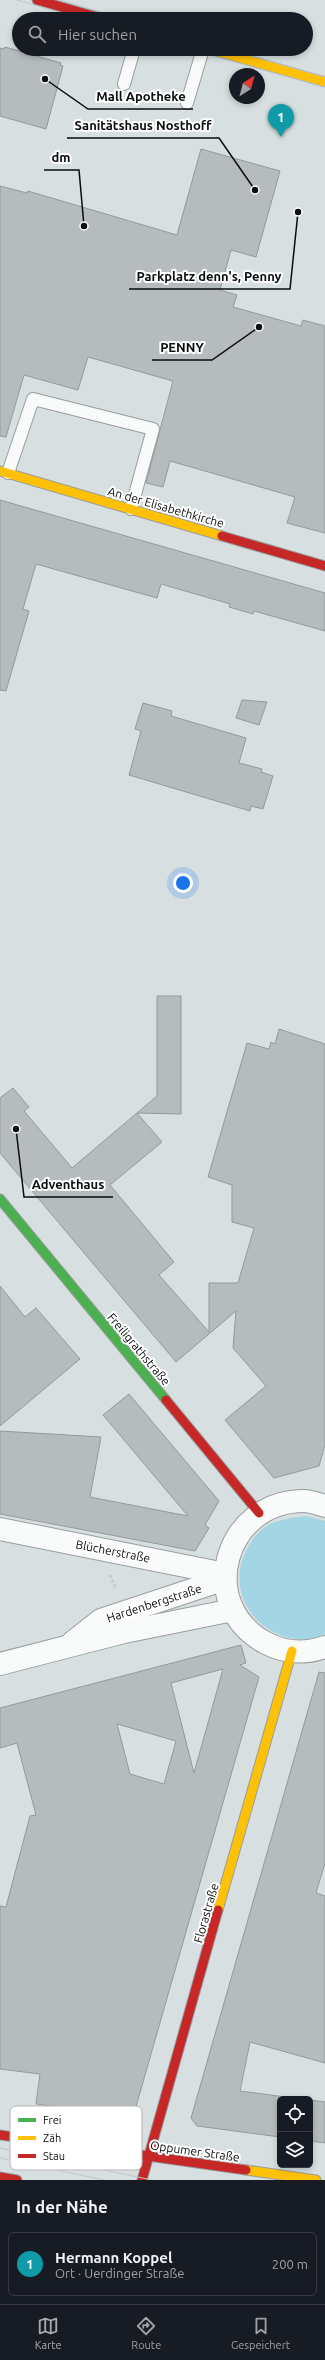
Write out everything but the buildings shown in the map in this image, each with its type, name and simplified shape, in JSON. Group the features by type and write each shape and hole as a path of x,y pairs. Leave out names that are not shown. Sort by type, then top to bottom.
{"street":[{"path":"37,0 79,12"},
{"path":"234,56 325,82"},
{"name":"An der Elisabethkirche","path":"4,472 325,566"},
{"name":"Freiligrathstraße","path":"0,1199 259,1513"},
{"path":"325,1506 305,1501 281,1504 259,1513 241,1530 230,1551 225,1577 233,1610 243,1625 257,1638 274,1647 292,1651 314,1651 325,1647"},
{"name":"Blücherstraße","path":"0,1529 101,1548 225,1577"},
{"name":"Hardenbergstraße","path":"67,1647 101,1620 122,1614 225,1577"},
{"name":"Hardenbergstraße","path":"0,1664 124,1632 233,1610"},
{"name":"Florastraße","path":"142,2180 292,1651"},
{"name":"Oppumer Straße","path":"0,2134 10,2136"},
{"name":"Oppumer Straße","path":"142,2156 316,2180"},
{"path":"0,2178 18,2180"}],"lane":[{"path":"124,84 132,56"},
{"path":"187,103 201,56"},
{"path":"4,472 33,399 153,429 131,509"}],"path":[{"path":"101,1548 122,1614"}],"shaded area":[{"path":"306,1516 325,1521 325,1634 311,1639 296,1639 273,1632 252,1614 245,1603 239,1578 241,1565 246,1551 259,1532 275,1522"}],"tram line":[{"path":"17,0 59,12"},
{"path":"60,0 100,12"},
{"path":"213,56 325,87"},
{"path":"252,56 325,77"},
{"path":"0,2148 10,2150"},
{"path":"0,2158 10,2160"},
{"path":"57,2170 104,2180"},
{"path":"104,2170 152,2180"}],"traffic: fast":[{"path":"0,1199 166,1400"}],"traffic: slow":[{"path":"234,56 325,82"},
{"path":"0,471 222,536"},
{"path":"218,1910 292,1651"},
{"path":"246,2170 316,2180"}],"traffic: jam":[{"path":"37,0 79,12"},
{"path":"222,536 325,566"},
{"path":"166,1400 259,1513"},
{"path":"142,2180 218,1910"},
{"path":"0,2135 10,2136"},
{"path":"142,2155 246,2170"},
{"path":"0,2177 17,2180"}],"place":[{"name":"Mall Apotheke","path":"45,79"},
{"name":"Hermann Koppel","path":"281,137"},
{"name":"Sanitätshaus Nosthoff","path":"255,190"},
{"name":"Parkplatz denn's, Penny","path":"298,212"},
{"name":"dm","path":"84,226"},
{"name":"PENNY","path":"259,327"},
{"name":"Adventhaus","path":"16,1129"}]}
